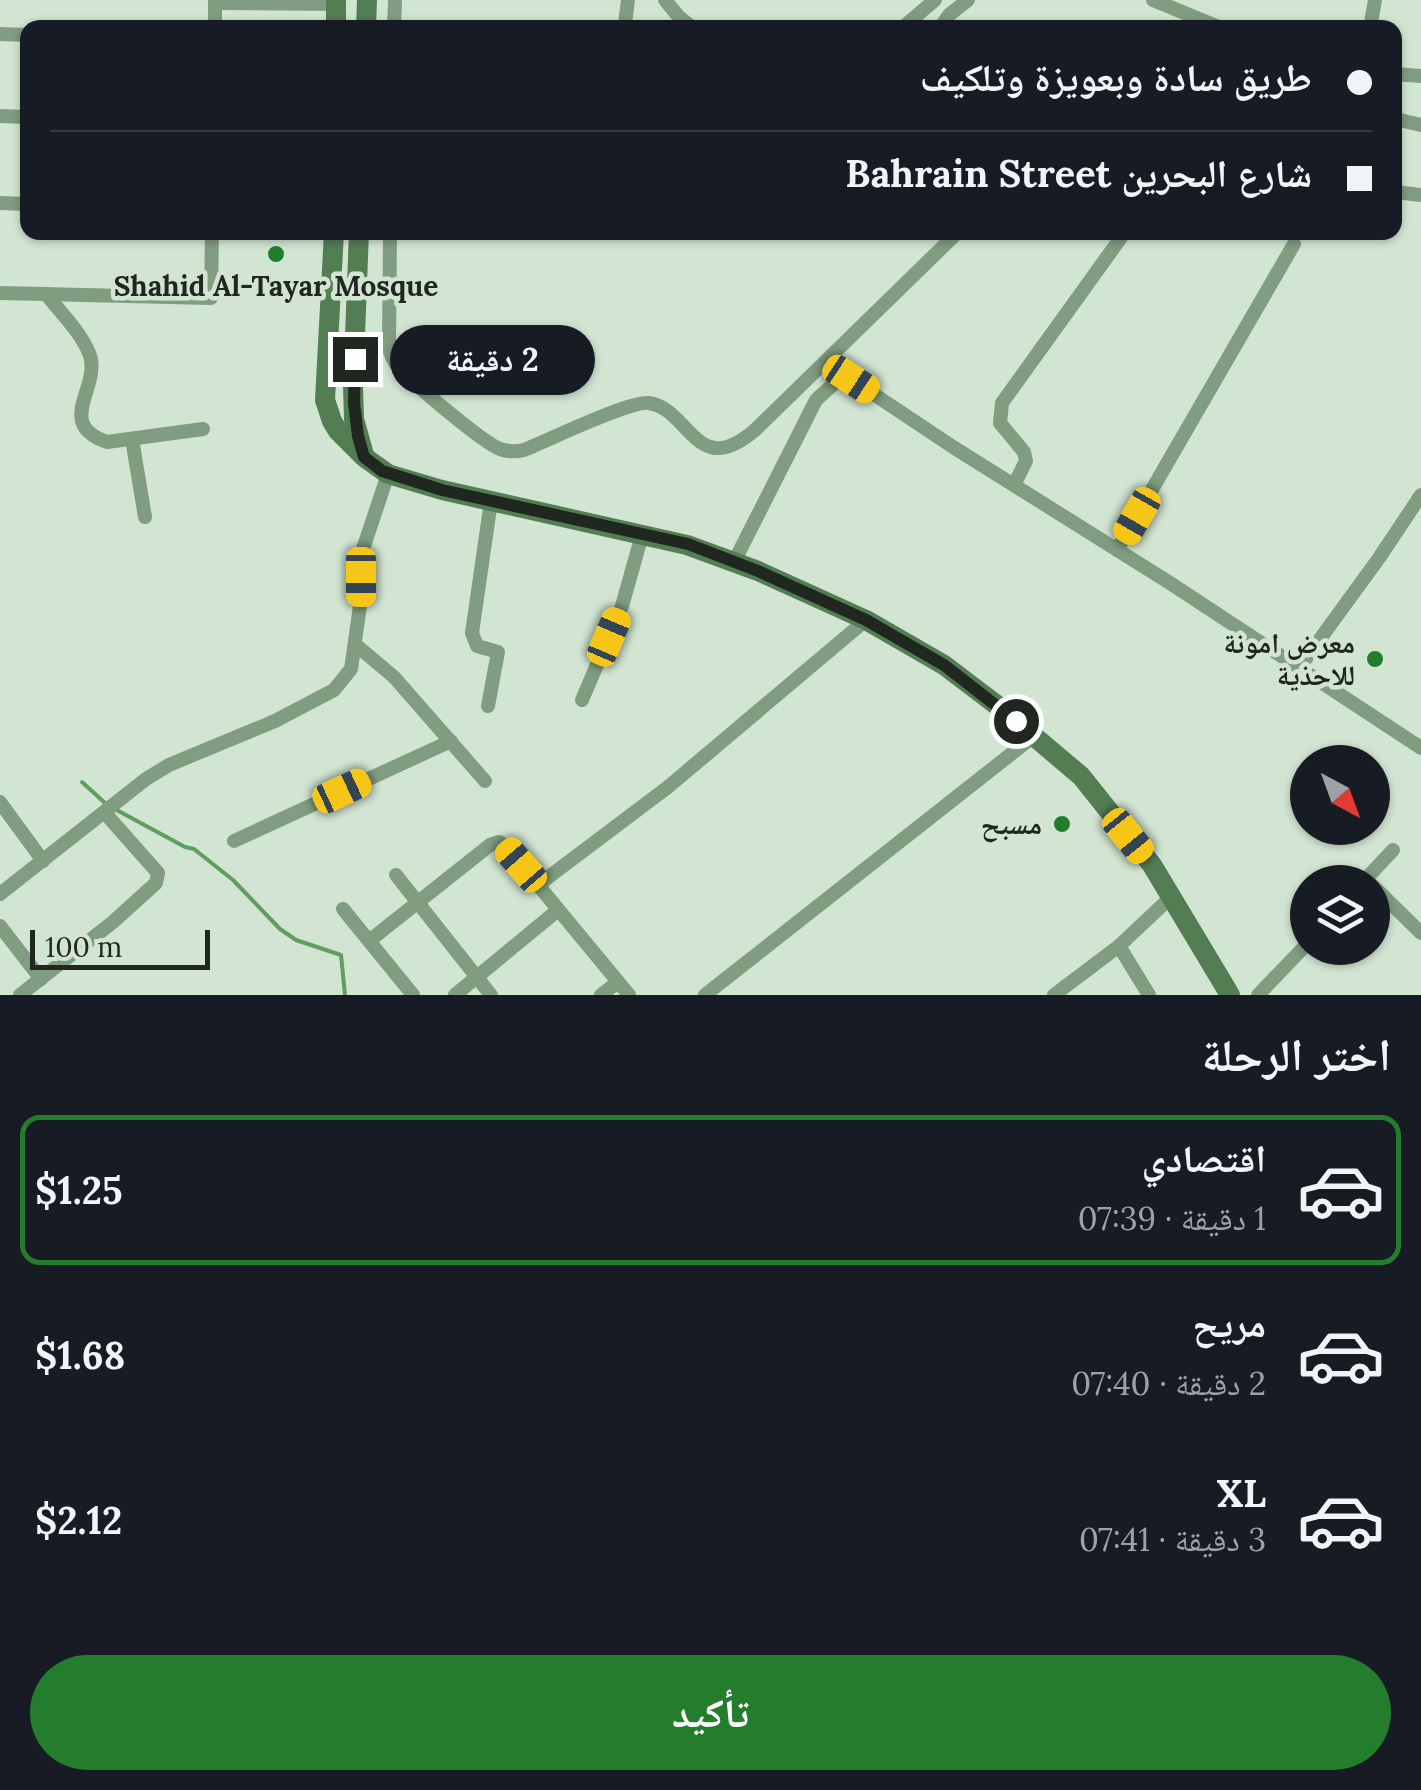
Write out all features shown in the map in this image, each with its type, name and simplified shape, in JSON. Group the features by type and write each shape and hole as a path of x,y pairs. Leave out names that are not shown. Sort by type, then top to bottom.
{"main road":[{"path":"334,240 324,385 327,410 338,431 364,457 388,474 688,544 866,620 944,665 1081,776 1152,865 1230,995"},
{"path":"359,240 354,419 364,457"},
{"path":"327,353 341,367 355,359"}],"street":[{"path":"665,0 683,20"},
{"path":"911,20 935,0"},
{"path":"947,20 968,0"},
{"path":"1153,0 1202,20"},
{"path":"215,1 336,2"},
{"path":"0,293 211,298 212,240"},
{"path":"390,240 388,346 394,361 486,441 515,452 643,402 660,406 704,445 734,444 755,430 950,240"},
{"path":"1014,485 1026,461 1024,452 1000,423 1002,403 1119,240"},
{"path":"1118,550 1294,244"},
{"path":"46,294 91,355 82,421 94,438 107,442 204,429"},
{"path":"734,562 816,400 838,380 851,379 1421,748"},
{"path":"132,439 145,517"},
{"path":"0,894 169,766 334,690 351,670 361,598 361,555 388,474"},
{"path":"1299,668 1421,495"},
{"path":"488,706 498,652 476,646 472,633 492,501"},
{"path":"582,700 622,606 642,534"},
{"path":"538,884 668,787 866,620"},
{"path":"356,646 394,676 485,781"},
{"path":"705,995 1034,736"},
{"path":"234,841 451,741"},
{"path":"0,802 43,862"},
{"path":"20,995 156,883 158,873 107,812"},
{"path":"369,942 490,845 499,842 629,995"},
{"path":"1381,865 1393,850"},
{"path":"396,875 491,995"},
{"path":"1054,995 1119,946 1171,897"},
{"path":"1390,903 1421,933"},
{"path":"342,909 413,995"},
{"path":"454,995 558,910"},
{"path":"0,926 41,978"},
{"path":"1119,946 1148,995"},
{"path":"1258,995 1290,962"},
{"path":"601,995 618,982"}],"waterway":[{"path":"82,782 105,803"},
{"path":"113,808 194,849 296,940 341,955 345,995"}],"place":[{"name":"Shahid Al-Tayar Mosque","path":"276,254"},
{"name":"معرض امونة للاحذية","path":"1375,659"},
{"name":"مسبح","path":"1062,824"}],"route":[{"path":"355,359 354,419 358,436 364,457 382,471 442,490 688,544 758,571 866,620 944,665 1016,721"}]}
